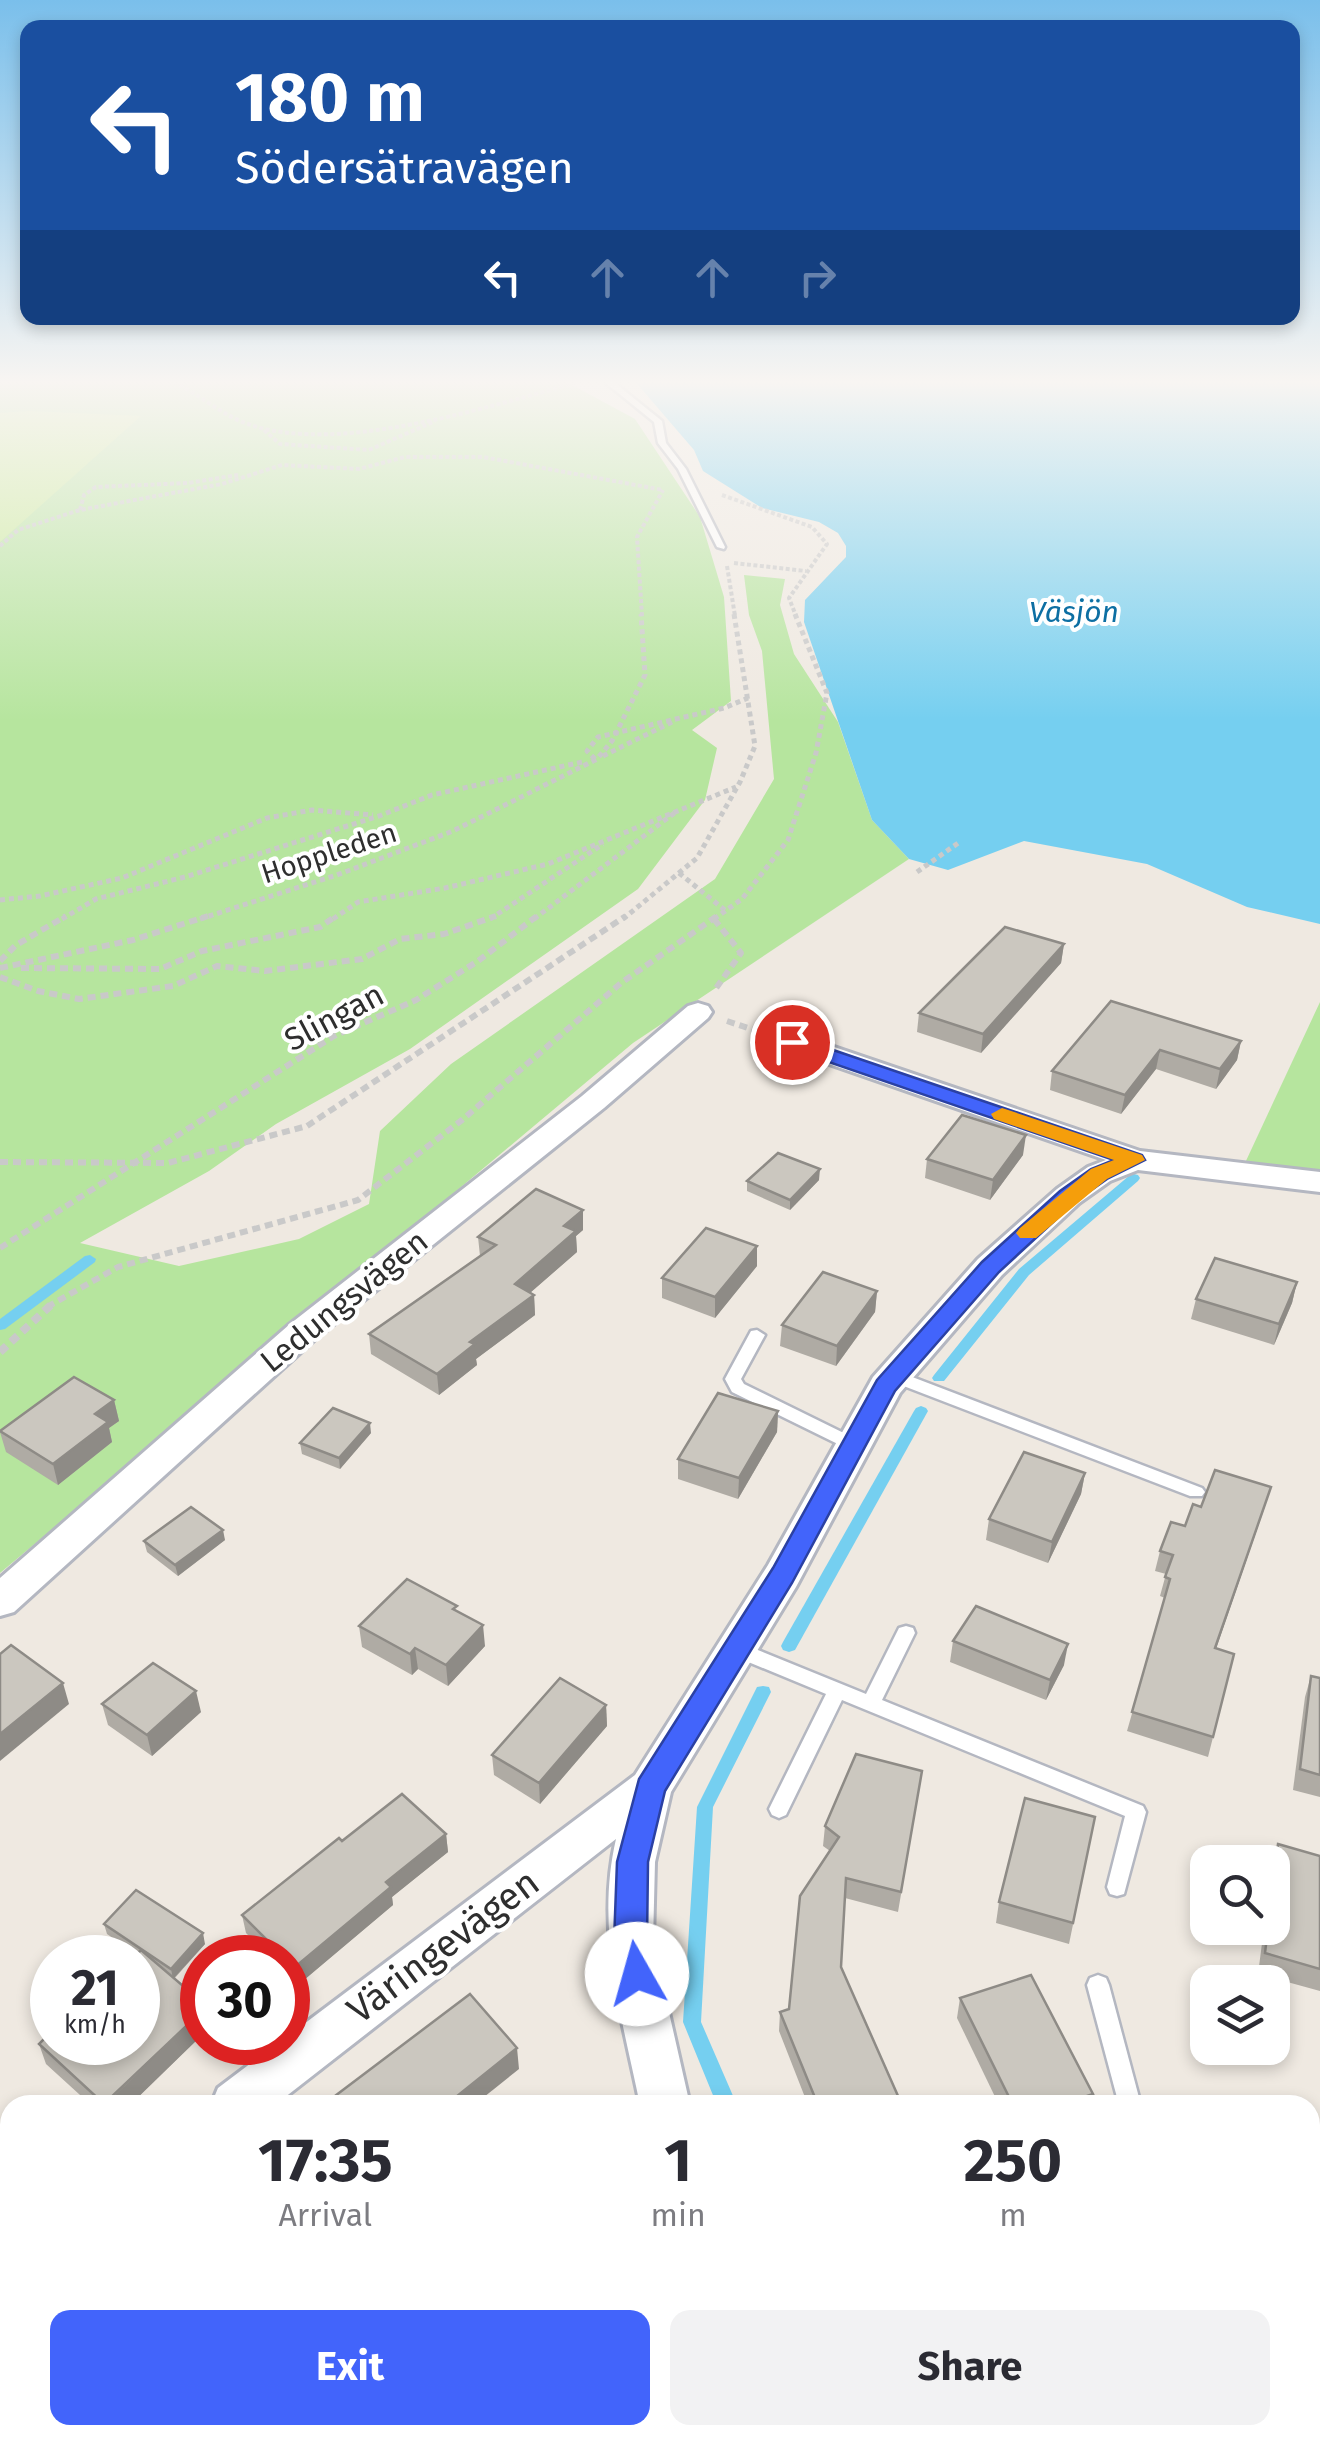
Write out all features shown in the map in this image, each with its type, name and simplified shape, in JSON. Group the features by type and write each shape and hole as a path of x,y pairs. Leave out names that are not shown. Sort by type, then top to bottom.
{"street":[{"name":"Ledungsvägen","path":"0,1601 302,1332 594,1102 698,1012"},
{"path":"792,1042 1134,1160 1320,1182"},
{"path":"662,2095 630,1942 632,1862 650,1788 782,1576 894,1376 990,1267 1068,1196 1099,1174 1134,1160"},
{"name":"Väringevägen","path":"249,2095 650,1788"}],"lane":[{"path":"694,493 721,547"},
{"path":"758,1335 734,1379 738,1388 854,1444"},
{"path":"894,1376 1196,1492"},
{"path":"872,1704 906,1634"},
{"path":"736,1648 1136,1812 1117,1887"},
{"path":"780,1809 836,1690"},
{"path":"1098,1984 1127,2095"}],"path":[{"path":"80,510 85,493"},
{"path":"0,546 18,530 80,510 176,493"},
{"name":"Hoppleden","path":"0,966 65,957 148,936 337,875 453,832 597,759 645,675 638,537 661,493"},
{"path":"0,1352 42,1310 118,1267 358,1200 462,1120 621,983 742,899 788,840 816,753 827,694 789,598 827,544 812,526 721,493"},
{"path":"0,1162 168,1162 307,1126 621,920 698,858 738,787 755,746 726,562 808,572"},
{"path":"597,759 587,751 598,737 724,708 748,698"},
{"path":"0,966 16,945 96,899 185,877 379,816 432,795 597,759 680,718"},
{"path":"0,966 160,969 202,951 254,937 320,927 358,902 445,888 548,864 738,787"},
{"path":"0,900 40,896 122,878 267,818 312,810 379,816"},
{"name":"Slingan","path":"0,1248 334,1036 416,1000 478,961 677,810"},
{"path":"0,977 78,999 173,986 217,966 265,971 362,959 400,939 444,934 495,916 614,836"},
{"path":"917,872 961,841"},
{"path":"679,873 726,911"},
{"path":"714,920 741,953 698,1012 792,1042"}],"green space":[{"path":"0,493 684,493 700,517 724,597 731,701 692,730 717,748 705,800 638,889 410,1049 276,1124 209,1171 80,1243 179,1266 299,1239 369,1204 380,1131 451,1064 715,879 774,779 762,651 749,615 744,575 785,579 780,605 794,654 838,722 872,820 909,859 633,1043 0,1573"},
{"path":"0,493 55,493 0,542"},
{"path":"1320,1002 1320,1170 1245,1163"}],"water":[{"name":"Väsjön","path":"738,493 1320,493 1320,924 1247,907 1147,864 1024,841 948,870 909,859 872,820 804,622 805,600 846,557 846,546 838,533 819,522 762,508"}],"building":[{"path":"1005,927 1064,944 983,1034 919,1013"},
{"path":"1111,1001 1241,1041 1220,1069 1160,1050 1125,1095 1052,1071"},
{"path":"962,1115 1026,1135 993,1180 927,1159"},
{"path":"778,1153 820,1169 790,1200 747,1181"},
{"path":"536,1189 583,1210 564,1226 576,1231 515,1284 534,1295 470,1342 475,1344 437,1374 369,1334 496,1245 478,1237"},
{"path":"706,1228 757,1246 715,1297 662,1278"},
{"path":"1215,1258 1297,1282 1279,1324 1196,1299"},
{"path":"823,1272 877,1291 837,1346 782,1325"},
{"path":"74,1377 114,1400 95,1414 108,1422 53,1464 0,1431"},
{"path":"718,1393 778,1411 739,1478 678,1459"},
{"path":"333,1408 370,1423 339,1458 300,1443"},
{"path":"1024,1452 1085,1473 1052,1542 989,1519"},
{"path":"1215,1470 1271,1487 1215,1648 1234,1654 1213,1737 1132,1712 1170,1579 1165,1577 1173,1555 1160,1551 1171,1522 1185,1526 1193,1504 1201,1507"},
{"path":"191,1507 223,1530 175,1565 144,1541"},
{"path":"407,1579 483,1625 446,1665 415,1648 410,1654 359,1626"},
{"path":"976,1606 1068,1644 1050,1680 953,1641"},
{"path":"11,1645 63,1683 0,1734 0,1654"},
{"path":"153,1663 196,1691 147,1735 102,1704"},
{"path":"1311,1676 1320,1678 1320,1775 1300,1769"},
{"path":"560,1678 606,1705 539,1783 492,1755"},
{"path":"856,1754 922,1771 901,1892 846,1878 841,1967 898,2095 814,2095 780,2012 789,2009 800,1896 839,1837 825,1826"},
{"path":"402,1794 446,1834 386,1882 391,1887 310,1954 310,1935 262,1935 242,1915 339,1838 342,1841"},
{"path":"1025,1798 1095,1817 1073,1923 999,1902"},
{"path":"1290,1847 1320,1856 1320,1969 1265,1953 1266,1945 1290,1945"},
{"path":"136,1890 203,1933 180,1935 180,1959 171,1969 160,1962 160,1935 120,1935 104,1924"},
{"path":"160,1966 180,1983 180,2032 160,2051"},
{"path":"1031,1975 1093,2094 1008,2095 960,1998"},
{"path":"470,1994 517,2048 458,2095 336,2095"},
{"path":"62,2065 145,2065 113,2095 94,2095"}],"waterway":[{"path":"939,1378 1024,1272 1134,1178"},
{"path":"0,1326 90,1259"},
{"path":"789,1646 921,1411"},
{"path":"723,2095 692,2022 705,1807 763,1692"}],"slow traffic":[{"path":"1002,1114 1134,1160 1099,1174 1028,1233"}],"route":[{"path":"637,1974 630,1942 632,1862 650,1788 782,1576 886,1386 990,1267 1068,1196 1099,1174 1134,1160 792,1042"}]}
